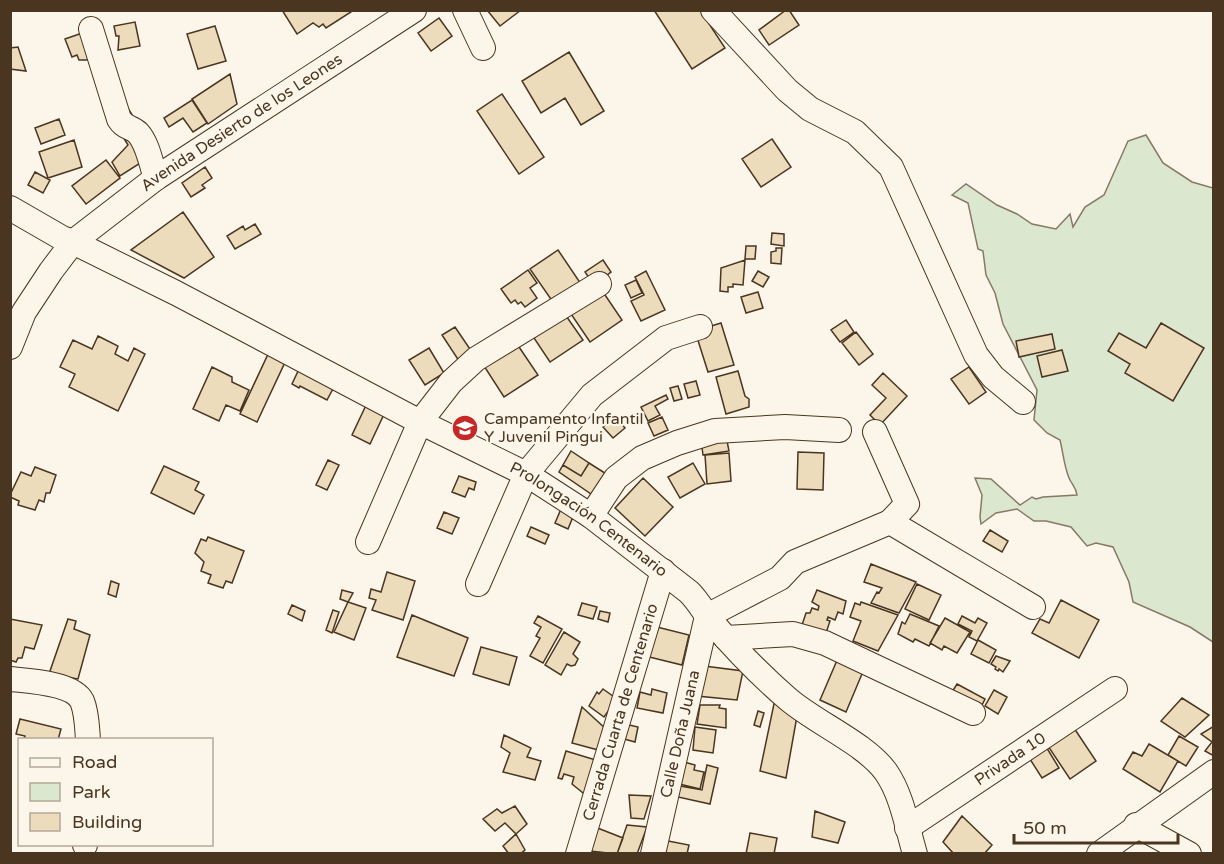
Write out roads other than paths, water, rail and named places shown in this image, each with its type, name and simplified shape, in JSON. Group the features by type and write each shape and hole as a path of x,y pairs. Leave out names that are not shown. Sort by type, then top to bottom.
{"street":[{"name":"Avenida Desierto de los Leones","path":"10,347 24,312 73,242 156,178 414,10"},
{"path":"465,10 483,48"},
{"path":"712,10 787,90 810,109 855,132 891,167 976,355 993,377 1023,402"},
{"path":"91,29 119,118 124,126 138,133 149,154 156,178"},
{"name":"Prolongación Centenario","path":"10,208 62,238 176,293 420,422 526,474 591,516 663,571 699,602 707,616 744,659 789,700 876,759 888,774 896,792 915,854"},
{"path":"368,542 420,422 451,382 476,359 599,284"},
{"path":"478,585 526,474 592,395 666,338 700,327"},
{"path":"591,516 616,478 642,458 677,443 715,431 785,427 839,430"},
{"path":"707,616 780,578 795,562 890,522 908,504 874,432"},
{"path":"890,522 1033,607"},
{"name":"Cerrada Cuarta de Centenario","path":"578,854 663,571"},
{"name":"Calle Doña Juana","path":"653,854 707,616"},
{"path":"726,638 793,634 825,642 973,713"},
{"path":"10,679 60,686 73,692 81,700 86,715 88,738"},
{"name":"Privada 10","path":"907,828 1114,689"},
{"path":"1099,854 1136,825 1214,772"},
{"path":"1136,825 1189,854"}],"place":[{"name":"Campamento Infantil Y Juvenil Pingui","path":"465,428"}]}
